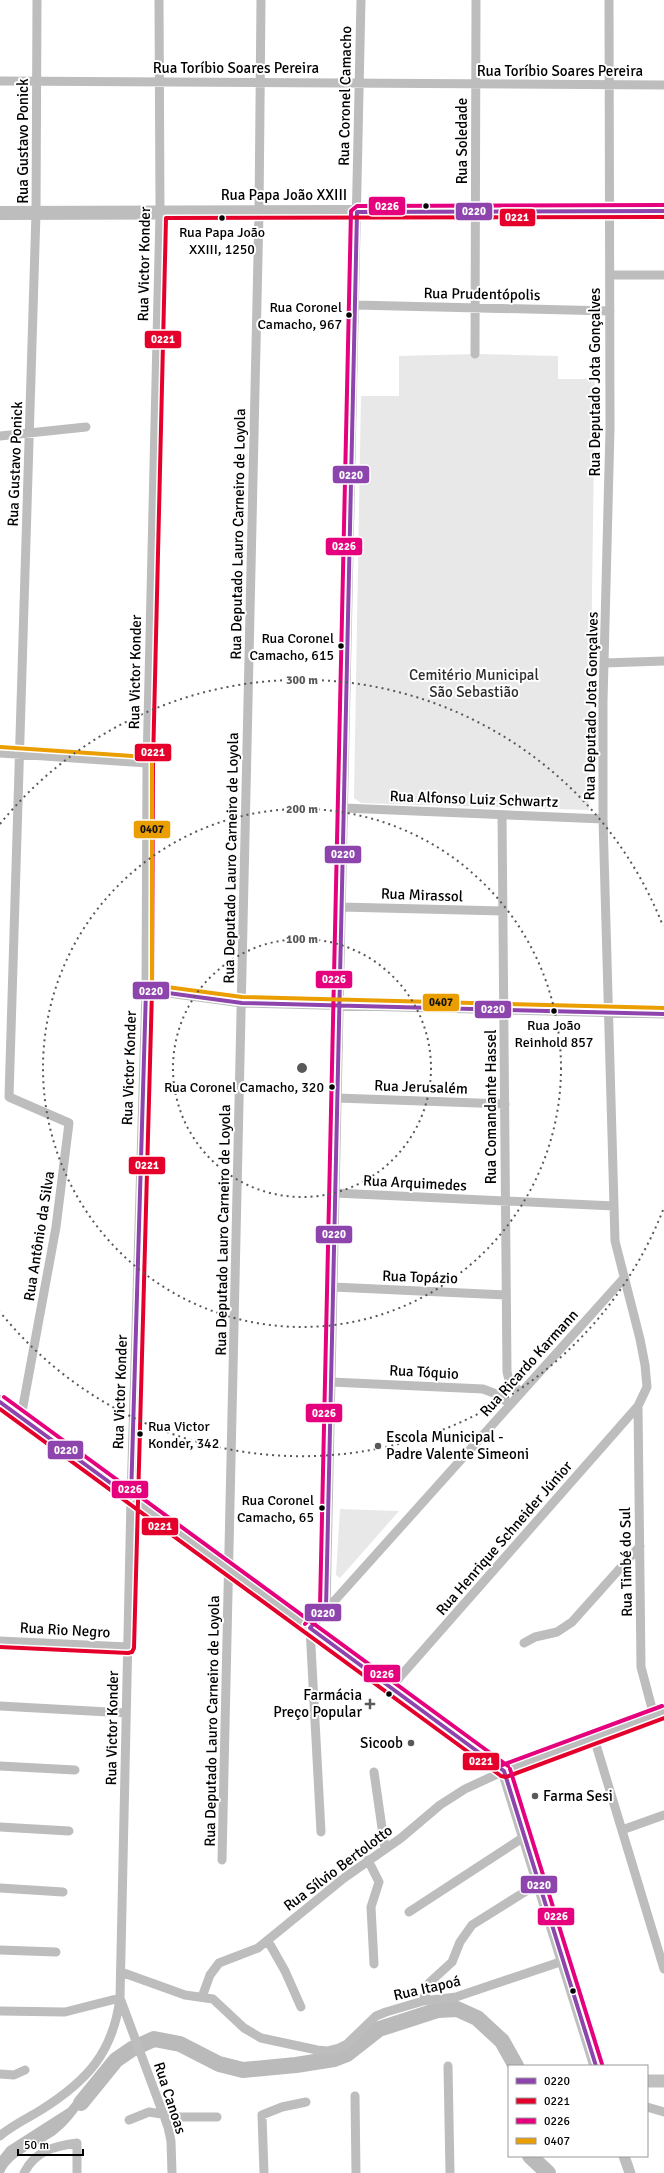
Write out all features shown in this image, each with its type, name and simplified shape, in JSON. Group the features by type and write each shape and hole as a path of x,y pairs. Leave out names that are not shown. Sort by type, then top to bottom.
{"main road":[{"name":"Rua Papa João XXIII","path":"0,213 664,211"},
{"path":"0,1402 504,1771 596,2065"},
{"path":"504,1771 659,1714"},
{"path":"648,2081 664,2081"}],"street":[{"name":"Rua Gustavo Ponick","path":"9,1097 36,213 37,0"},
{"name":"Rua Victor Konder","path":"135,2038 120,1998 131,1498 146,990 147,763 160,212 159,0"},
{"name":"Rua Deputado Lauro Carneiro de Loyola","path":"222,1860 259,212 261,0"},
{"name":"Rua Coronel Camacho","path":"326,1609 361,0"},
{"name":"Rua Soledade","path":"475,354 476,0"},
{"name":"Rua Deputado Jota Gonçalves","path":"609,0 609,472 604,663 603,819 615,1241 640,1338 646,1378 644,1395 638,1406"},
{"name":"Rua Toríbio Soares Pereira","path":"0,81 664,85"},
{"path":"610,275 664,275"},
{"name":"Rua Prudentópolis","path":"355,305 610,311"},
{"path":"0,436 86,427"},
{"path":"604,663 664,661"},
{"path":"0,753 147,763"},
{"name":"Rua Alfonso Luiz Schwartz","path":"344,808 603,819"},
{"name":"Rua Comandante Hassel","path":"502,815 507,1372 509,1380 521,1393"},
{"name":"Rua Mirassol","path":"341,907 503,911"},
{"path":"146,990 242,1003 664,1014"},
{"name":"Rua Antônio da Silva","path":"9,1097 70,1123 56,1227 21,1417"},
{"name":"Rua Jerusalém","path":"337,1098 504,1104"},
{"name":"Rua Arquimedes","path":"335,1193 614,1206"},
{"name":"Rua Ricardo Karmann","path":"310,1628 624,1278"},
{"name":"Rua Topázio","path":"333,1287 506,1295"},
{"name":"Rua Tóquio","path":"331,1382 483,1389 499,1395 510,1404"},
{"name":"Rua Timbé do Sul","path":"638,1406 641,1667 659,1714"},
{"name":"Rua Henrique Schneider Júnior","path":"391,1687 638,1406"},
{"path":"524,1644 535,1637 557,1632 572,1622 640,1546"},
{"path":"310,1628 321,1832"},
{"name":"Rua Rio Negro","path":"0,1641 128,1647"},
{"path":"0,1706 126,1713"},
{"path":"594,1738 664,1969"},
{"path":"0,1766 75,1770"},
{"name":"Rua Sílvio Bertolotto","path":"202,1996 210,1974 219,1963 250,1952 268,1941 368,1860 385,1849 452,1796 504,1771"},
{"path":"374,1772 385,1849"},
{"path":"622,1830 664,1815"},
{"path":"0,1827 69,1830"},
{"path":"409,1912 524,1837"},
{"path":"368,1860 379,1882 371,1907 374,1964"},
{"path":"423,2001 429,1983 452,1962 460,1942 472,1925 539,1883"},
{"path":"0,1888 63,1892"},
{"path":"268,1941 285,1971 301,2007"},
{"path":"0,1950 56,1952"},
{"name":"Rua Itapoá","path":"202,1996 218,2003 252,2034 261,2038 327,2051 347,2044 376,2016 423,2001 456,1997 563,1961"},
{"path":"121,1972 185,1995 202,1996"},
{"path":"0,2011 65,2012 120,1998 113,2033 108,2046 94,2066 61,2097 0,2136"},
{"name":"Rua Canoas","path":"135,2038 163,2113 171,2142 172,2173"},
{"path":"448,2066 450,2173"},
{"path":"0,2074 14,2075 25,2070"},
{"path":"355,2096 356,2173"},
{"path":"264,2173 262,2116 282,2107 306,2102"},
{"path":"648,2107 664,2112"},
{"path":"128,2120 149,2112 184,2117 217,2116"},
{"path":"24,2173 33,2159 46,2150 77,2143 77,2173"},
{"path":"624,2157 630,2173"}],"green space":[{"name":"Cemitério Municipal São Sebastião","path":"475,354 558,356 558,379 595,379 589,810 361,803 354,798 361,396 399,396 399,356"},
{"path":"340,1509 399,1511 340,1578 336,1575"}],"shaded area":[{"path":"128,2044 132,2049 108,2067 70,2121 55,2135 19,2156 8,2166 4,2173 0,2173 0,2156 7,2147 68,2108 106,2062"}],"waterway":[{"path":"81,2103 116,2060 132,2049 154,2039 180,2044 219,2064 243,2070 296,2065 334,2059 347,2054 379,2029 438,2010 457,2009 477,2018 502,2041 515,2065"},
{"path":"531,2157 548,2173"}],"transit line":[{"name":"0226","path":"305,1624 320,1607 351,211 357,206 664,205"},
{"name":"0220","path":"596,2065 504,1771 310,1628 326,1609 357,212 664,211"},
{"name":"0221","path":"0,1647 128,1653 132,1652 134,1648 152,990 153,763 166,218 664,217"},
{"name":"0407","path":"0,747 147,757 152,760 152,985 242,997 664,1008"},
{"name":"0220","path":"131,1498 146,990 242,1003 664,1014"},
{"name":"0226","path":"4,1397 508,1766"},
{"name":"0220","path":"0,1402 131,1498"},
{"name":"0221","path":"0,1409 501,1776 506,1777 664,1718"},
{"name":"0226","path":"502,1765 662,1706"},
{"name":"0226","path":"510,1769 602,2064"}],"place":[{"name":"Rua Papa João XXIII, 1250","path":"222,218"},
{"name":"Rua Coronel Camacho, 967","path":"349,315"},
{"name":"Rua Coronel Camacho, 615","path":"341,646"},
{"name":"Rua João Reinhold 857","path":"554,1011"},
{"name":"Rua Coronel Camacho, 320","path":"332,1087"},
{"name":"Rua Victor Konder, 342","path":"140,1434"},
{"name":"Escola Municipal - Padre Valente Simeoni","path":"378,1446"},
{"name":"Rua Coronel Camacho, 65","path":"322,1508"},
{"name":"Farmácia Preço Popular","path":"370,1704"},
{"name":"Sicoob","path":"411,1743"},
{"name":"Farma Sesi","path":"535,1796"}]}
